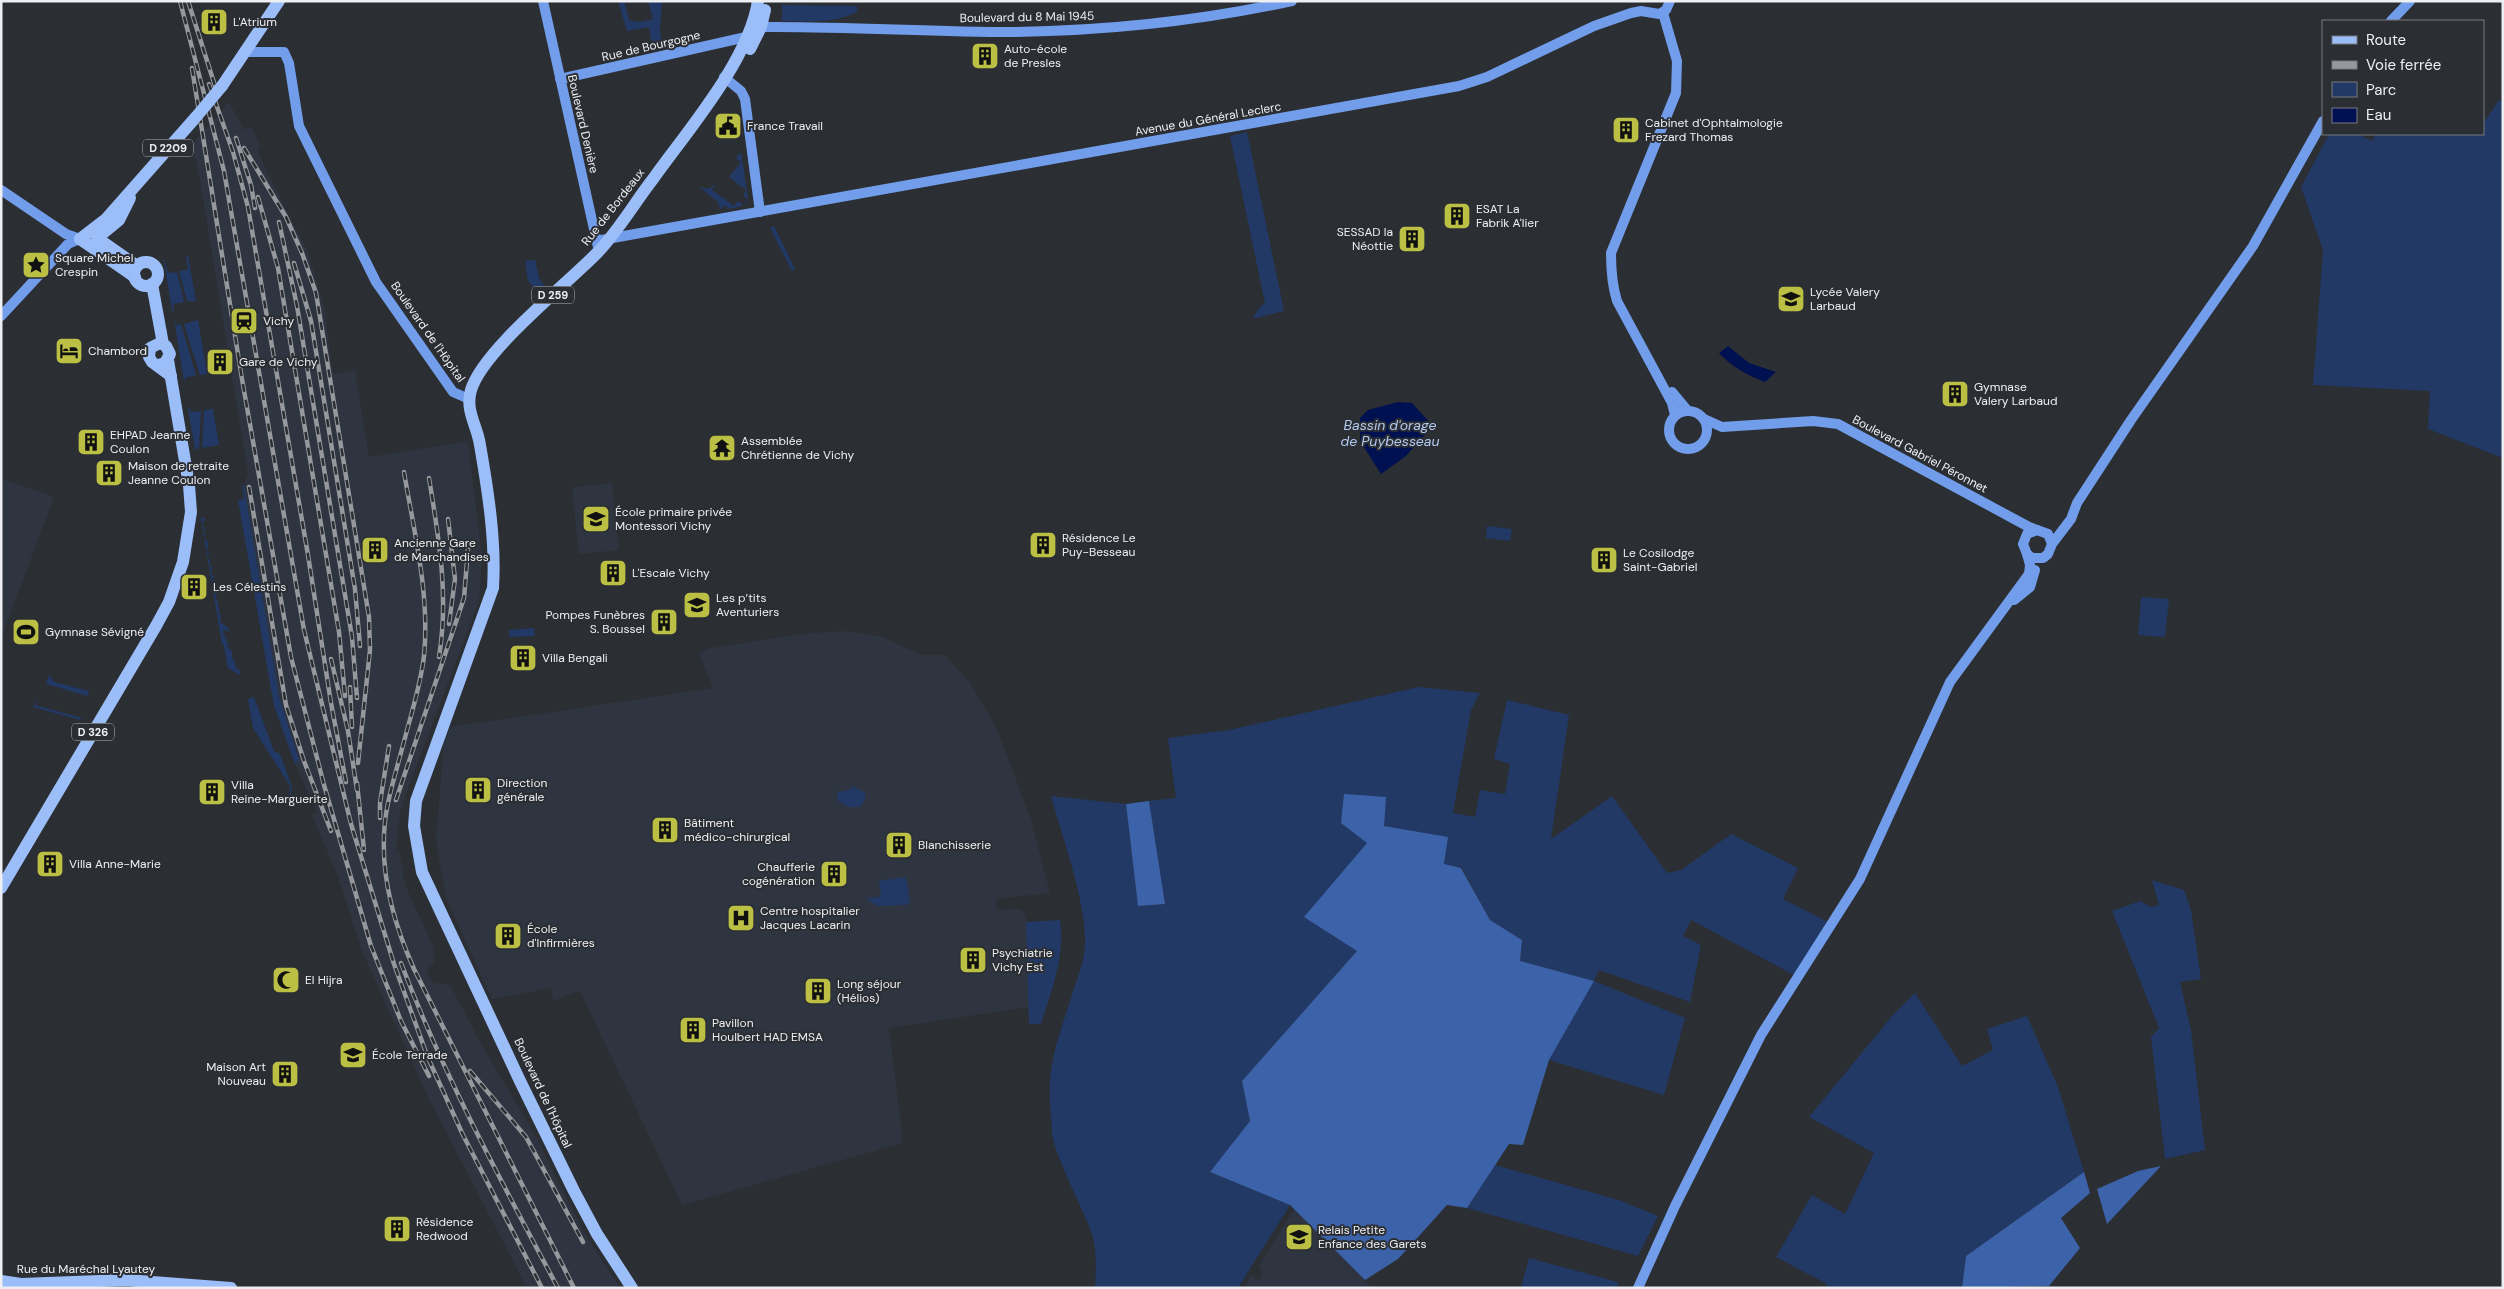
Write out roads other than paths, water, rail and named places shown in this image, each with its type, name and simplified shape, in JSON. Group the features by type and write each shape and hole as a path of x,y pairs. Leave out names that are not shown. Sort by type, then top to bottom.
{"main road":[{"name":"D 2209","path":"80,239 106,219 222,86 247,52 265,20 279,1"},
{"name":"Boulevard Denière","path":"542,1 601,244"},
{"path":"728,80 746,37 758,23 758,1"},
{"path":"728,80 758,23 766,1"},
{"name":"Boulevard du 8 Mai 1945","path":"758,23 962,32 1049,31 1184,20 1292,1"},
{"path":"1642,1 1648,12"},
{"path":"1670,1 1663,12 1677,61 1676,92 1611,253 1611,266 1613,287 1618,301 1672,403 1675,415"},
{"path":"2392,20 2410,1"},
{"name":"Avenue du Général Leclerc","path":"601,244 700,223 1459,86 1487,76 1594,26 1631,13 1648,12 1656,14 1663,12"},
{"name":"Rue de Bourgogne","path":"560,79 746,37"},
{"name":"Boulevard de l'Hôpital","path":"247,52 284,52 289,63 299,126 376,282 453,392 469,399 469,412 480,442 494,561 493,588 434,752 424,789 422,816 423,847 439,903 520,1081 598,1234 632,1288"},
{"path":"728,80 741,91 745,99 760,212"},
{"name":"Rue de Bordeaux","path":"469,399 475,380 493,356 601,244 728,80"},
{"path":"2005,606 2030,587 2038,562 2051,550 2052,544 2071,519 2077,502 2131,420 2253,246 2322,123"},
{"name":"D 2209","path":"97,238 119,220 139,180"},
{"path":"1,190 66,234 80,239 136,272"},
{"path":"1,316 68,244 80,239 97,238 136,272 138,283 149,285"},
{"path":"1617,239 1616,274 1626,306 1676,400 1688,410 1697,413 1704,419 1707,431 1706,437 1701,444 1691,449 1680,447 1673,442 1669,434 1669,425 1675,415 1688,410"},
{"path":"136,272 144,262 154,266 157,276 149,285"},
{"path":"149,285 160,344 170,351 163,362 152,362 149,357 150,348 160,344"},
{"name":"D 326","path":"1,888 156,626 169,602 180,574 188,537 190,496 171,376 163,362"},
{"name":"Boulevard Gabriel Péronnet","path":"1704,419 1722,427 1813,421 1838,424 2037,530"},
{"name":"Boulevard Gabriel Péronnet","path":"1706,437 1722,427"},
{"path":"2014,519 2024,538"},
{"path":"1638,1288 1675,1206 1762,1035 1860,878 1950,682 2029,574 2030,565 2023,544 2024,538 2032,530 2037,530 2048,534 2052,544"},
{"path":"2027,554 2037,559 2043,558"},
{"name":"Rue du Maréchal Lyautey","path":"1,1282 21,1284 126,1280 231,1288"}],"water":[{"path":"1728,346 1749,363 1776,372 1765,382 1746,373 1719,353"},
{"name":"Bassin d'orage de Puybesseau","path":"1398,402 1412,403 1433,426 1406,456 1381,474 1360,441 1360,418 1368,410"}],"railway":[{"path":"180,1 224,171 304,630 351,824 394,964 428,1058 463,1135 542,1288"},
{"path":"188,1 216,89"},
{"path":"192,68 242,379 291,657 324,785 371,946 401,1021 429,1076"},
{"path":"209,84 233,152 248,207 308,555 331,703 346,782"},
{"path":"236,138 251,185 255,208"},
{"path":"244,148 286,217 302,253 316,293 369,617 370,650 358,763"},
{"path":"258,197 278,268 339,632 345,696"},
{"path":"279,222 297,306 352,637 357,698"},
{"path":"294,263 311,321 355,589 360,646"},
{"path":"404,472 420,563 425,610 425,633 421,676 388,803 384,846 388,888 399,930 414,969 574,1288"},
{"path":"429,478 439,545 443,590 442,634 439,657"},
{"path":"249,487 286,705 304,761 331,831"},
{"path":"448,519 455,579 449,624"},
{"path":"396,800 464,598 468,549"},
{"path":"331,659 348,731 357,790"},
{"path":"350,687 352,727"},
{"path":"380,818 380,803 389,746"},
{"path":"357,783 364,850"},
{"path":"401,963 454,1087 558,1288"},
{"path":"470,1071 526,1137 583,1242"}],"place":[{"name":"L'Atrium","path":"214,22"},
{"name":"Auto-école de Presles","path":"985,56"},
{"name":"France Travail","path":"728,126"},
{"name":"Cabinet d'Ophtalmologie Frezard Thomas","path":"1626,130"},
{"name":"ESAT La Fabrik A'lier","path":"1457,216"},
{"name":"SESSAD la Néottie","path":"1412,239"},
{"name":"Square Michel Crespin","path":"36,265"},
{"name":"Lycée Valery Larbaud","path":"1791,299"},
{"name":"Vichy","path":"244,321"},
{"name":"Chambord","path":"69,351"},
{"name":"Gare de Vichy","path":"220,362"},
{"name":"Gymnase Valery Larbaud","path":"1955,394"},
{"name":"EHPAD Jeanne Coulon","path":"91,442"},
{"name":"Assemblée Chrétienne de Vichy","path":"722,448"},
{"name":"Maison de retraite Jeanne Coulon","path":"109,473"},
{"name":"École primaire privée Montessori Vichy","path":"596,519"},
{"name":"Résidence Le Puy-Besseau","path":"1043,545"},
{"name":"Ancienne Gare de Marchandises","path":"375,550"},
{"name":"Le Cosilodge Saint-Gabriel","path":"1604,560"},
{"name":"L'Escale Vichy","path":"613,573"},
{"name":"Les Célestins","path":"194,587"},
{"name":"Les p’tits Aventuriers","path":"697,605"},
{"name":"Pompes Funèbres S. Boussel","path":"664,622"},
{"name":"Gymnase Sévigné","path":"26,632"},
{"name":"Villa Bengali","path":"523,658"},
{"name":"Direction générale","path":"478,790"},
{"name":"Villa Reine-Marguerite","path":"212,792"},
{"name":"Bâtiment médico-chirurgical","path":"665,830"},
{"name":"Blanchisserie","path":"899,845"},
{"name":"Villa Anne-Marie","path":"50,864"},
{"name":"Chaufferie cogénération","path":"834,874"},
{"name":"Centre hospitalier Jacques Lacarin","path":"741,918"},
{"name":"École d'Infirmières","path":"508,936"},
{"name":"Psychiatrie Vichy Est","path":"973,960"},
{"name":"El Hijra","path":"286,980"},
{"name":"Long séjour (Hélios)","path":"818,991"},
{"name":"Pavillon Houlbert HAD EMSA","path":"693,1030"},
{"name":"École Terrade","path":"353,1055"},
{"name":"Maison Art Nouveau","path":"285,1074"},
{"name":"Résidence Redwood","path":"397,1229"},
{"name":"Relais Petite Enfance des Garets","path":"1299,1237"}]}
